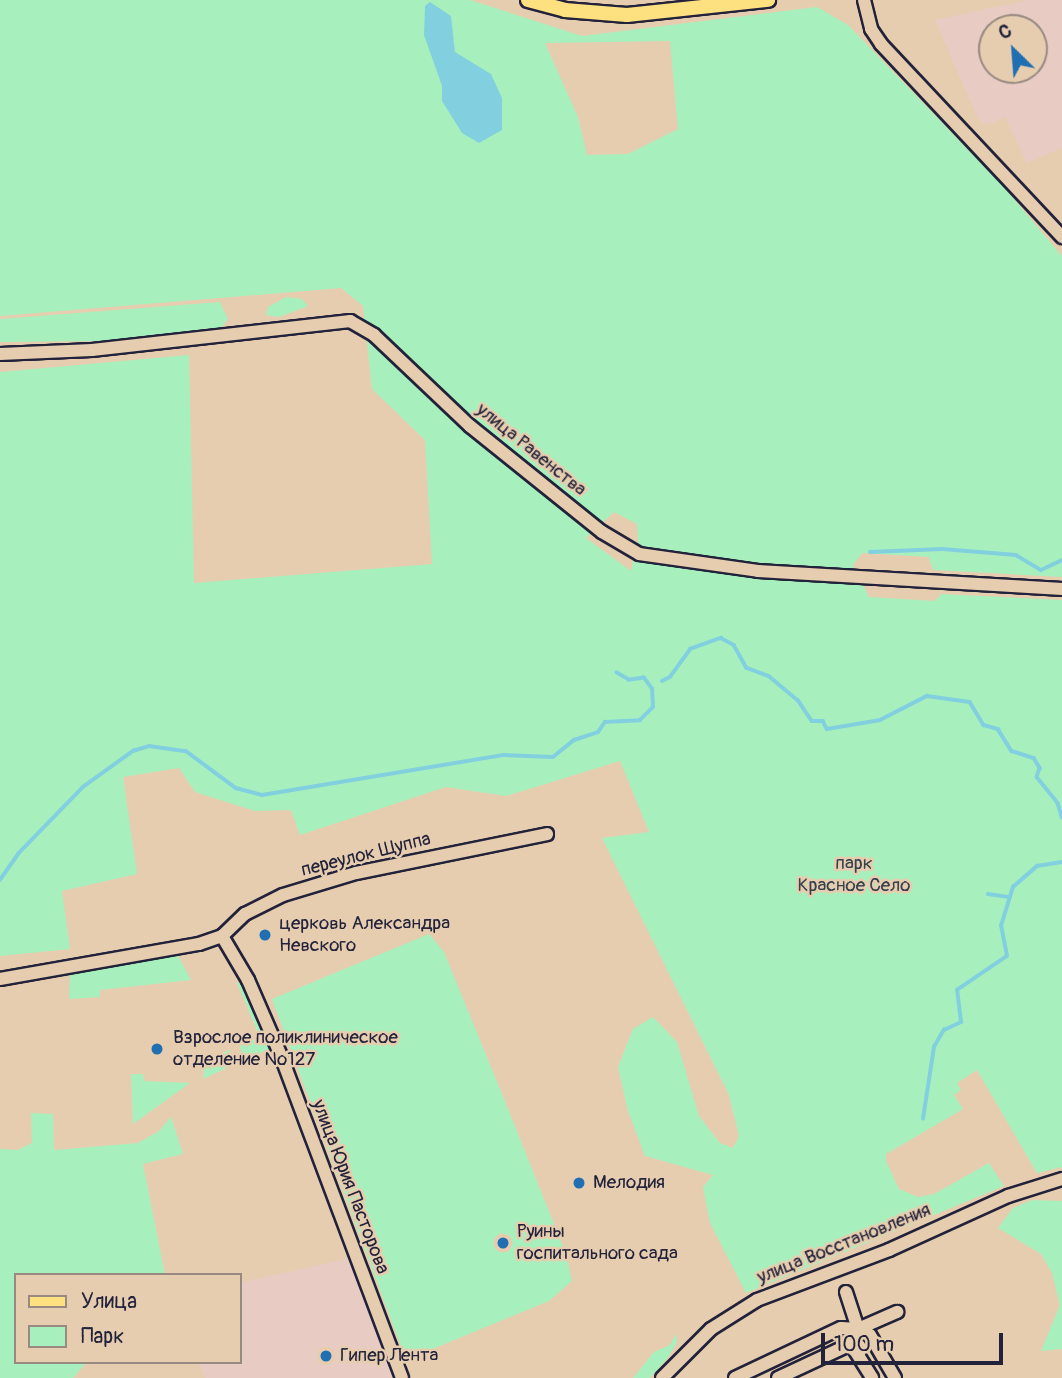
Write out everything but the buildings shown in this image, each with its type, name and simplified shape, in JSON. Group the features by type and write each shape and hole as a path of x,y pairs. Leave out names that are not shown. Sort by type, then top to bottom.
{"main road":[{"path":"528,0 565,10 627,15 768,0"}],"street":[{"path":"864,0 871,29 881,44 1062,237"},
{"name":"улица Равенства","path":"0,354 119,348 350,321 374,335 470,426 581,516 639,554 758,571 1062,589"},
{"name":"переулок Щуппа","path":"0,979 133,959 222,936 245,914 295,891 356,873 547,834"},
{"name":"улица Юрия Пасторова","path":"222,936 248,980 281,1056 402,1378"},
{"name":"улица Восстановления","path":"662,1378 711,1329 757,1300 889,1250 1008,1196 1062,1179"},
{"path":"846,1292 858,1329"},
{"path":"778,1378 851,1344 858,1329 897,1312"},
{"path":"736,1378 841,1328 858,1329 870,1335 894,1378"},
{"path":"851,1344 873,1378"}],"shaded area":[{"path":"1029,0 1062,0 1062,148 1027,163 1005,117 988,125 979,121 935,20"},
{"path":"350,1258 395,1378 205,1378 199,1364 242,1364 242,1283"}],"green space":[{"name":"парк Красное Село","path":"0,0 470,0 582,36 817,7 848,25 1003,186 1062,256 1062,577 933,570 929,557 862,553 853,565 869,597 935,601 941,594 1062,600 1062,1167 1037,1173 977,1070 957,1083 961,1090 954,1095 963,1109 886,1154 886,1161 899,1189 918,1197 934,1194 989,1163 1004,1186 746,1293 710,1223 703,1187 713,1175 645,1156 628,1111 618,1067 633,1029 653,1017 677,1042 699,1116 720,1143 733,1148 739,1136 729,1095 602,838 649,832 620,761 506,796 446,787 300,835 291,810 255,811 195,792 179,768 123,777 137,874 62,891 70,949 0,956 0,372 189,355 194,583 432,564 425,440 372,389 363,306 341,288 0,316","holes":["670,41 678,129 628,154 587,155 578,117 545,43","614,512 637,524 638,541 631,571 586,538"]},
{"path":"286,297 302,299 308,306 279,317 266,315 268,307"},
{"path":"220,302 228,319 221,328 106,341 0,342 0,319"},
{"path":"429,934 444,952 566,1254 572,1281 549,1301 406,1360 272,999"},
{"path":"177,954 191,980 100,990 100,997 69,999 70,974"},
{"path":"244,980 274,1047 243,1061 240,1046 255,1039 256,1028 237,983"},
{"path":"230,1050 233,1065 203,1079 205,1061"},
{"path":"131,1074 143,1074 144,1081 190,1083 133,1124"},
{"path":"31,1113 53,1114 54,1150 138,1143 159,1131 171,1117 183,1154 143,1164 165,1273 14,1273 14,1364 85,1364 73,1378 0,1378 0,1149 18,1150 32,1143"},
{"path":"1032,1200 1062,1201 1062,1349 1041,1351 1060,1305 1052,1273 1041,1254 998,1228 1013,1208"},
{"path":"676,1334 677,1342 667,1359 650,1378 633,1378 654,1352 670,1345"}],"water":[{"path":"430,2 451,16 455,52 491,74 502,98 502,130 479,143 462,133 442,101 442,86 424,35 425,6"}],"waterway":[{"path":"870,552 942,549 1016,555 1041,570 1062,560"},
{"path":"662,681 670,677 690,649 721,638 734,645 747,668 769,676 798,700 812,721 823,721 827,729 880,720 927,696 970,702 984,725 998,729 1012,751 1034,758 1040,768 1037,777 1058,803 1062,817"},
{"path":"0,880 18,854 83,787 133,751 149,746 186,751 236,788 262,795 504,755 553,757 574,740 598,732 605,722 640,720 653,707 652,689 644,678 629,680 617,673"},
{"path":"923,1119 934,1047 944,1030 961,1022 957,990 1007,956 1001,926 1013,887 1037,866 1062,862"},
{"path":"988,894 1010,897"}],"place":[{"name":"церковь Александра Невского","path":"265,935"},
{"name":"Взрослое поликлиническое отделение №127","path":"157,1049"},
{"name":"Мелодия","path":"579,1183"},
{"name":"Руины госпитального сада","path":"503,1243"},
{"name":"Гипер Лента","path":"326,1356"}]}
